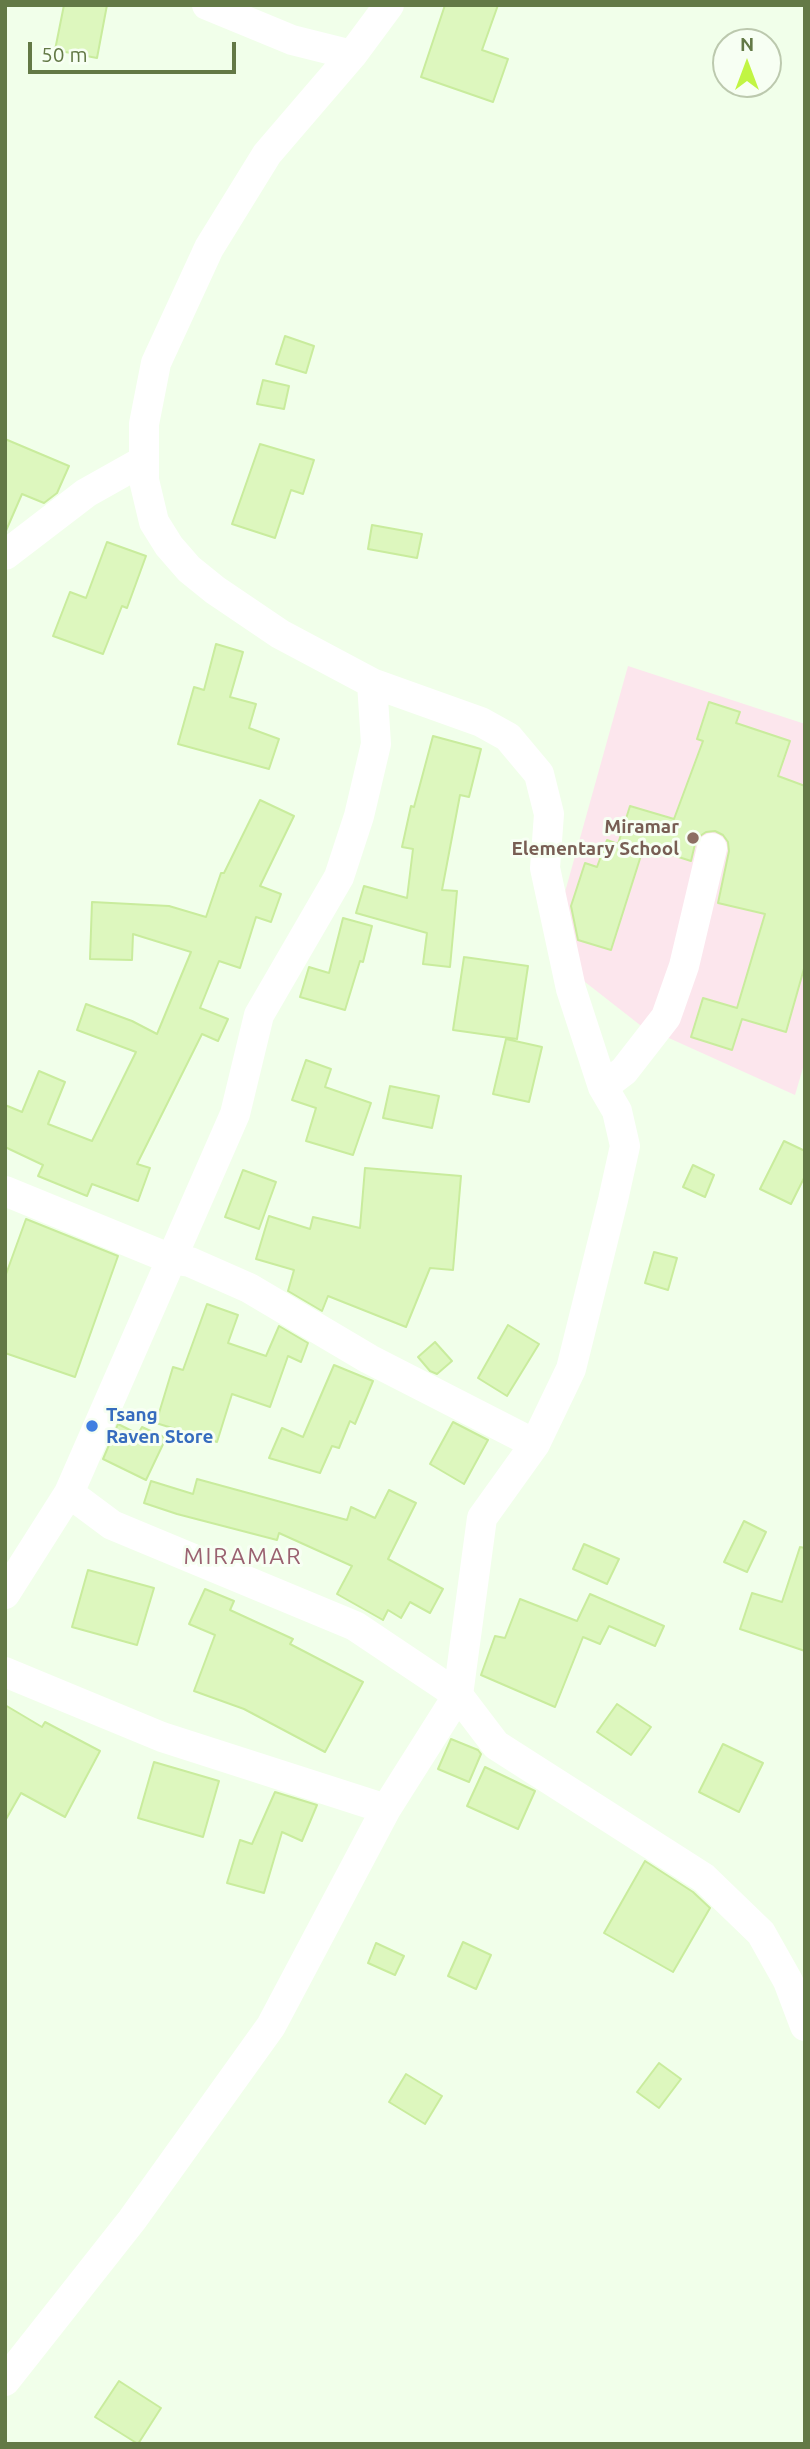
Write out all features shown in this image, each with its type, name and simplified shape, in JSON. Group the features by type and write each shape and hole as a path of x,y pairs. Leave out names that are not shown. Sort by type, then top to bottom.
{"street":[{"path":"207,5 292,40 352,55"},
{"path":"5,2381 132,2220 271,2026 386,1809 458,1695 482,1518 535,1444 571,1369 625,1146 617,1111 603,1087 571,989 545,868 549,814 539,774 508,737 481,722 372,682 280,634 215,590 190,569 169,546 155,522 144,480 144,424 156,363 208,248 267,154 352,55 389,5"},
{"path":"5,555 86,493 143,461"},
{"path":"5,1594 69,1493 235,1114 259,1015 339,877 359,816 376,744 372,682"},
{"path":"603,1087 624,1071 666,1017 684,966 712,848"},
{"path":"5,1191 171,1259 190,1262 249,1288 369,1359 535,1444"},
{"path":"69,1493 112,1525 355,1626 458,1695 496,1745 704,1878 761,1933 788,1982 805,2026"},
{"path":"5,1672 162,1737 386,1809"}],"shaded area":[{"name":"Miramar Elementary School","path":"628,666 805,724 805,1061 795,1095 640,1025 548,953"}],"building":[{"path":"64,5 107,5 97,58 55,50"},
{"path":"445,5 498,5 482,50 508,59 493,102 421,77"},
{"path":"285,336 314,346 306,373 276,364"},
{"path":"263,380 289,386 284,409 257,404"},
{"path":"5,439 69,466 57,493 44,503 22,494 5,533"},
{"path":"260,444 314,460 303,494 291,490 275,538 232,524"},
{"path":"372,525 422,534 417,558 368,549"},
{"path":"107,542 146,556 127,608 122,606 103,654 53,636 70,592 86,598"},
{"path":"216,644 243,652 230,697 256,704 249,728 279,739 269,769 178,744 194,687 204,690"},
{"path":"709,702 740,712 736,723 790,741 778,776 805,786 805,965 786,1032 742,1019 732,1050 691,1037 703,998 737,1008 765,914 718,903 729,851 728,842 723,835 715,831 700,836 691,861 644,846 611,950 578,940 571,906 585,863 597,867 607,840 618,844 630,806 674,819 703,741 697,739"},
{"path":"433,736 481,749 469,797 460,795 442,890 457,891 450,967 423,964 427,933 356,913 364,886 407,898 413,849 402,847 411,806 414,807"},
{"path":"260,800 294,816 260,886 281,894 271,922 256,917 240,968 219,961 200,1008 228,1019 218,1041 202,1034 137,1164 150,1168 138,1201 92,1184 87,1196 38,1176 43,1165 5,1147 5,1105 22,1112 39,1071 65,1082 48,1124 92,1141 136,1052 77,1030 86,1004 132,1021 157,1034 191,952 133,934 132,960 90,959 92,902 169,906 206,917 221,873 224,873"},
{"path":"343,918 372,926 363,962 360,961 345,1010 300,997 309,967 329,973"},
{"path":"464,957 528,966 517,1039 453,1030"},
{"path":"506,1039 542,1047 529,1102 493,1094"},
{"path":"306,1060 331,1069 325,1087 371,1103 353,1155 306,1141 316,1108 292,1100"},
{"path":"390,1086 439,1096 432,1128 383,1118"},
{"path":"784,1141 805,1151 805,1176 791,1204 760,1189"},
{"path":"693,1165 714,1175 705,1197 683,1187"},
{"path":"365,1168 461,1176 453,1270 430,1268 406,1327 328,1296 322,1311 288,1291 294,1270 256,1259 269,1216 310,1229 313,1217 360,1228"},
{"path":"243,1170 276,1182 259,1229 225,1217"},
{"path":"26,1219 118,1256 75,1377 5,1353 5,1277"},
{"path":"654,1252 677,1258 668,1290 645,1283"},
{"path":"207,1304 238,1315 228,1343 266,1356 279,1326 308,1343 301,1362 288,1356 270,1407 232,1394 217,1442 156,1423 173,1367 183,1370"},
{"path":"508,1325 539,1344 507,1396 478,1378"},
{"path":"435,1342 452,1361 437,1374 430,1371 418,1357"},
{"path":"334,1365 373,1381 355,1424 350,1421 339,1448 332,1446 320,1473 269,1458 282,1428 303,1437"},
{"path":"453,1422 488,1440 464,1484 430,1464"},
{"path":"118,1424 138,1434 142,1427 166,1438 146,1480 103,1459"},
{"path":"197,1479 347,1520 351,1507 375,1518 389,1490 416,1503 388,1559 443,1589 430,1613 410,1602 401,1618 388,1610 383,1620 337,1594 352,1566 279,1533 277,1540 144,1503 151,1481 193,1494"},
{"path":"744,1521 766,1532 747,1572 724,1562"},
{"path":"584,1544 619,1559 607,1584 573,1569"},
{"path":"800,1547 805,1548 805,1651 740,1629 752,1593 782,1602"},
{"path":"88,1570 154,1588 137,1645 72,1627"},
{"path":"205,1589 234,1601 230,1610 293,1639 290,1644 363,1682 325,1752 244,1709 194,1691 215,1635 189,1624"},
{"path":"590,1594 664,1626 655,1646 609,1626 600,1644 583,1637 555,1707 481,1675 495,1636 505,1638 520,1599 577,1621"},
{"path":"617,1704 651,1727 631,1755 597,1732"},
{"path":"5,1705 42,1727 45,1722 100,1751 65,1817 21,1793 5,1821"},
{"path":"451,1739 478,1750 481,1754 469,1782 438,1769"},
{"path":"723,1744 763,1763 739,1812 699,1792"},
{"path":"154,1762 219,1781 203,1837 138,1818"},
{"path":"485,1767 535,1791 518,1829 467,1806"},
{"path":"275,1792 317,1805 302,1841 282,1832 264,1893 227,1883 240,1840 252,1844"},
{"path":"645,1861 693,1892 710,1908 673,1972 604,1933"},
{"path":"463,1942 491,1955 476,1989 448,1976"},
{"path":"376,1943 404,1956 395,1975 368,1963"},
{"path":"659,2063 681,2079 659,2108 637,2092"},
{"path":"406,2074 442,2096 425,2124 389,2102"},
{"path":"119,2381 161,2408 138,2444 95,2417"}],"place":[{"name":"Miramar Elementary School","path":"693,838"},
{"name":"Tsang Raven Store","path":"92,1426"}],"district":[{"name":"MIRAMAR","path":"243,1556"}]}
